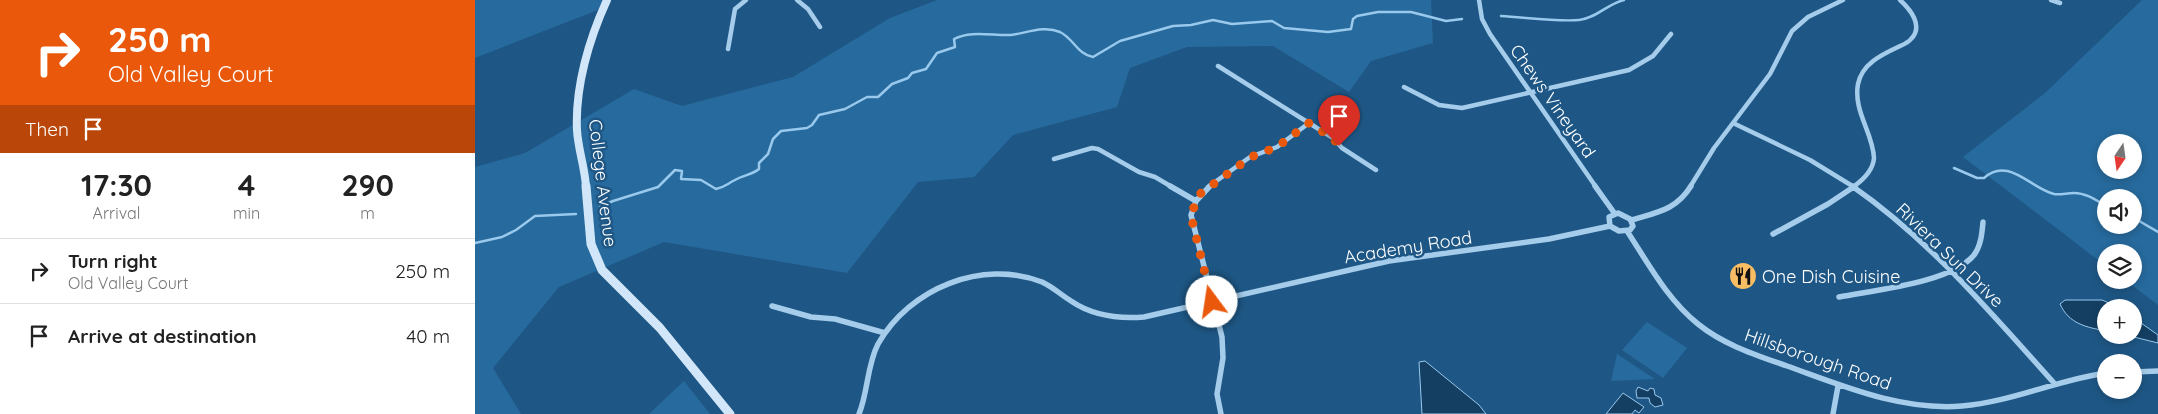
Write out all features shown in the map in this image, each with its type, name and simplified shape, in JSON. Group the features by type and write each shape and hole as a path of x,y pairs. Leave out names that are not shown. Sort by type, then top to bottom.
{"street":[{"name":"College Avenue","path":"607,0 593,31 586,55 577,113 577,132 585,172 591,244 605,275 660,328 730,414"},
{"path":"729,49 735,9 746,0"},
{"path":"797,0 808,9 820,27"},
{"name":"Chews Vineyard","path":"1479,0 1479,10 1486,28 1615,214"},
{"path":"1632,220 1632,228 1627,232 1616,230 1610,226 1608,220 1615,214 1622,214 1632,220 1661,212 1677,204 1684,197 1714,148 1770,74 1792,31 1808,17 1843,0"},
{"path":"1773,234 1824,206 1853,187 1869,172 1875,157 1857,103 1857,86 1860,77 1869,64 1911,40 1917,30 1913,13 1900,0"},
{"path":"2051,0 2060,3"},
{"path":"1404,87 1436,104 1462,108 1629,70 1658,53 1671,34"},
{"path":"1218,66 1253,90 1270,97 1333,138 1342,148 1376,170"},
{"path":"1221,414 1217,394 1223,346 1191,216 1196,201 1208,187 1251,157 1277,147 1309,123"},
{"name":"Riviera Sun Drive","path":"1733,123 1802,156 1853,187 1909,230 1952,271 2054,383"},
{"path":"1053,159 1098,149 1139,172 1155,176 1196,201"},
{"path":"1839,296 1937,276 1962,266 1975,253 1983,222"},
{"name":"Academy Road","path":"859,414 866,394 873,358 885,333 901,315 933,291 958,280 981,275 1011,274 1035,279 1088,311 1114,317 1145,317 1381,263 1549,239 1610,226"},
{"name":"Hillsborough Road","path":"1627,232 1669,294 1697,324 1733,346 1838,386 1891,401 1939,406 1984,403 2054,383 2097,375"},
{"path":"772,306 811,317 835,319 885,333"},
{"path":"2142,372 2158,371"},
{"path":"1833,414 1838,386"}],"shaded area":[{"path":"475,0 603,0 598,10 475,58"},
{"path":"937,0 1431,0 1433,43 1371,61 1349,92 1273,46 1187,47 1130,68 1117,107 1013,135 974,177 918,182 847,273 664,242 559,287 493,368 521,414 475,414 475,167 525,153 634,89 682,106 793,77 890,18"},
{"path":"2142,0 2158,0 2158,305 2137,289 2142,289 2142,244 2097,244 2097,259 1963,157 2045,93"},
{"path":"2065,300 2097,300 2097,329 2079,324 2073,320 2060,304"},
{"path":"1647,322 1687,348 1663,378 1622,350"},
{"path":"2142,324 2158,335 2158,343 2142,339"},
{"path":"1617,354 1655,379 1611,381"},
{"path":"1425,361 1479,405 1486,414 1422,414 1419,362"},
{"path":"684,381 710,414 649,414"},
{"path":"1638,387 1648,391 1650,388 1654,389 1655,395 1661,398 1663,405 1655,407 1650,403 1649,398 1637,398 1636,391"},
{"path":"1623,393 1644,407 1639,413 1635,410 1632,414 1606,414"}],"waterway":[{"path":"1501,16 1579,20 1591,17 1624,0"},
{"path":"600,207 658,187 675,170 682,171 681,179 701,180 716,189 753,173 759,169 759,163 768,154 773,139 781,131 807,128 812,125 819,115 845,109 867,97 878,97 892,84 908,78 912,73 926,69 937,53 955,47 954,39 961,36 982,34 1011,35 1048,29 1065,35 1079,50 1093,57 1120,41 1173,26 1191,25 1213,20 1232,24 1272,21 1284,28 1328,32 1351,29 1353,19 1357,16 1378,12 1411,12 1446,21 1462,19"},
{"path":"1954,168 1977,178 1984,178 1993,172 2002,170 2019,176 2054,194 2083,194 2097,201"},
{"path":"475,243 502,237 516,230 535,216 576,214"},
{"path":"2142,223 2158,232"}],"place":[{"name":"One Dish Cuisine","path":"1743,276"}],"route":[{"path":"1212,302 1191,216 1201,193 1251,157 1277,147 1309,123 1336,140 1339,146"}]}
